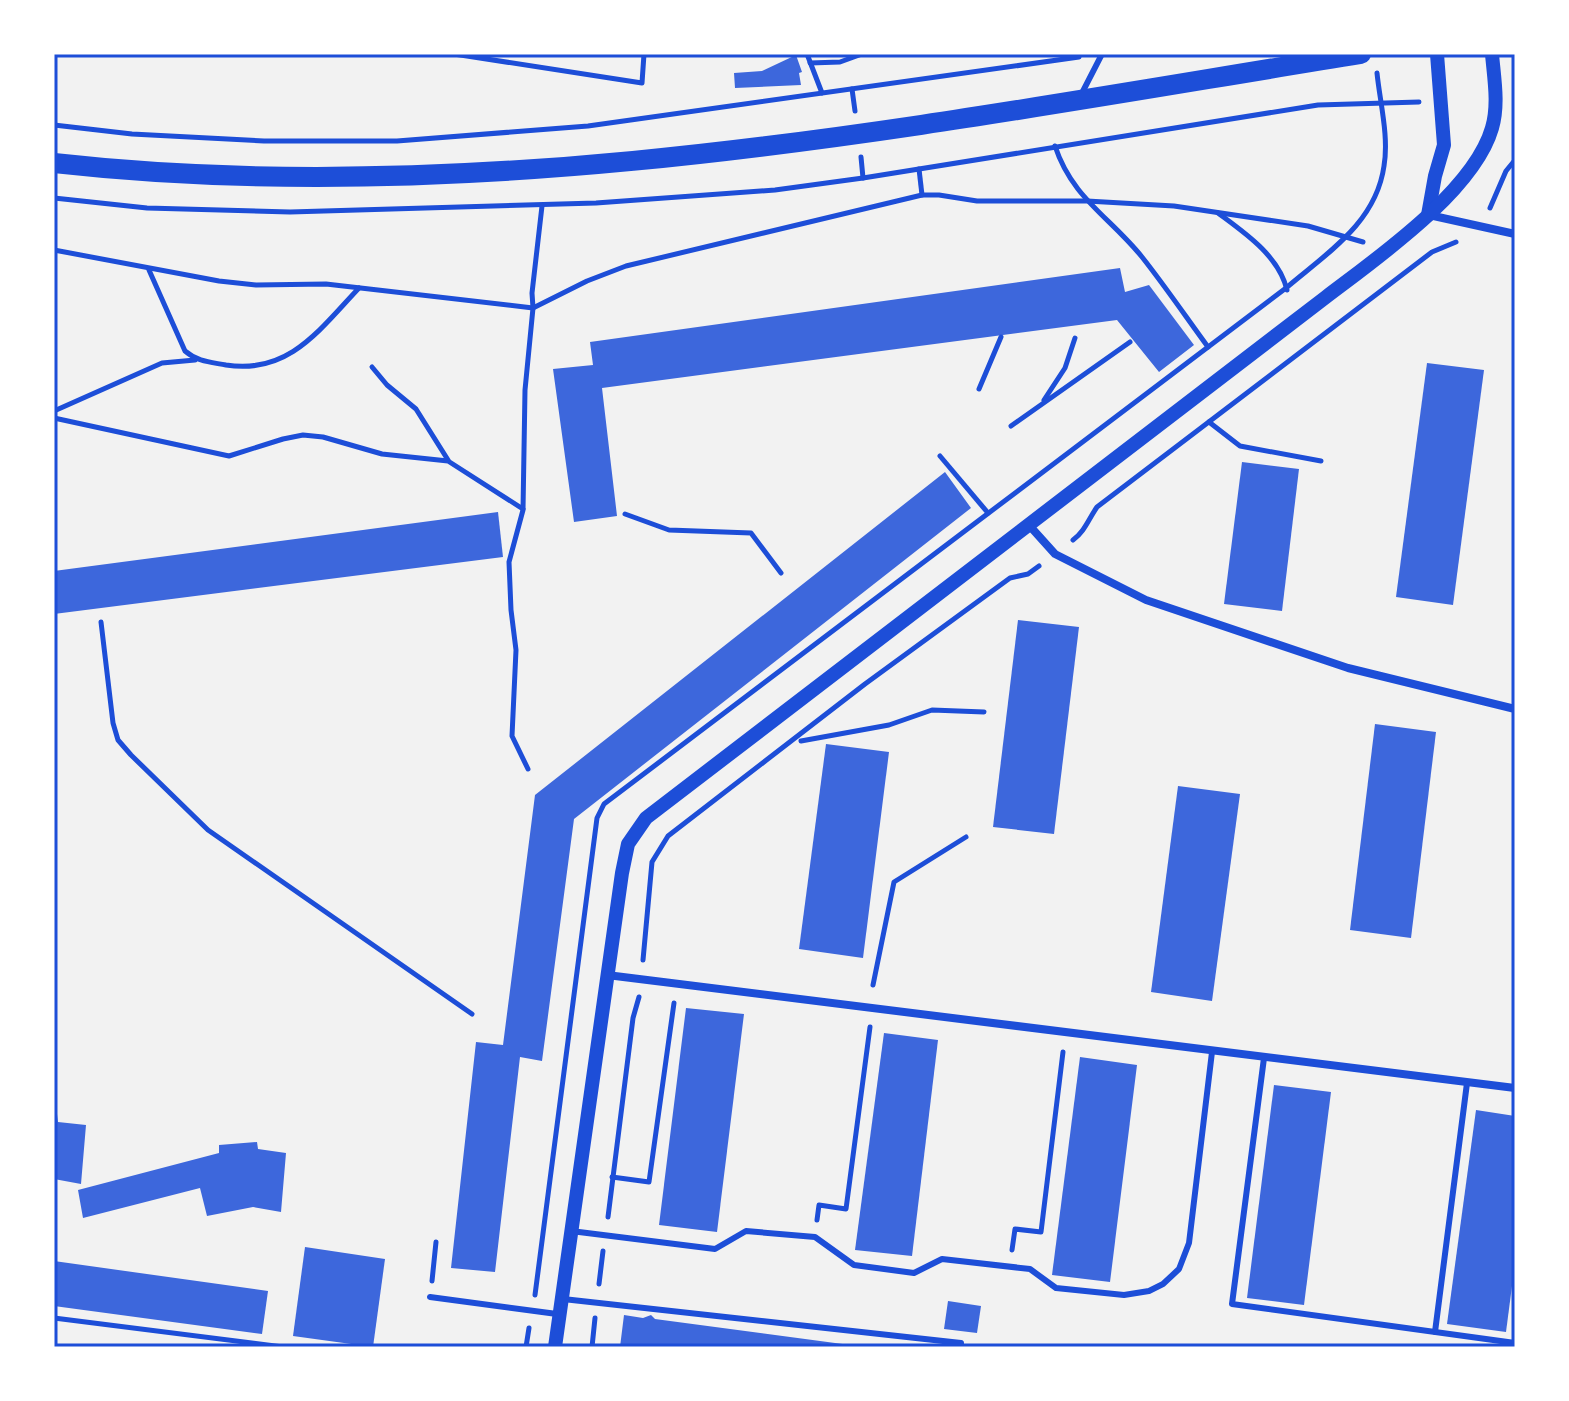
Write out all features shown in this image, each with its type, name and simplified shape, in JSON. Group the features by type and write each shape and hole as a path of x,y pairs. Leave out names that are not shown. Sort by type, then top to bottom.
{"main road":[{"path":"54,163 246,176 472,173 714,151 1368,60"}],"street":[{"path":"1428,215 1444,145 1437,54"},
{"path":"555,1347 628,844 646,818 1294,322 1428,215 1480,155 1493,127 1495,91 1492,54"},
{"path":"1428,215 1515,234"},
{"path":"1028,524 1055,554 1146,600 1348,668 1515,709"},
{"path":"607,975 1515,1088"}],"lane":[{"path":"1079,99 1102,54"},
{"path":"571,1231 715,1249 746,1231 815,1237 854,1265 914,1273 942,1259 1030,1269 1056,1288 1124,1295 1149,1291 1163,1284 1179,1269 1189,1243 1212,1052"},
{"path":"1264,1058 1232,1304 1515,1343"},
{"path":"1435,1332 1467,1083"},
{"path":"430,1297 533,1311 597,1303 961,1343 961,1347"}],"path":[{"path":"454,54 642,83 644,54"},
{"path":"807,54 822,93"},
{"path":"810,63 840,62 862,54"},
{"path":"54,125 132,134 234,139 397,141 588,126 1086,56"},
{"path":"526,1347 597,818 604,804 1286,288 1347,236 1368,212 1385,165 1381,105 1368,60"},
{"path":"54,198 147,208 261,212 542,206 775,190 1318,105 1381,105 1442,100"},
{"path":"1055,146 1062,169 1087,201 1140,254 1208,347"},
{"path":"919,169 922,195"},
{"path":"54,250 149,269 256,285 326,284 533,308 626,266 922,195 977,201 1087,201 1174,206 1308,226 1387,250"},
{"path":"528,769 512,736 516,650 509,562 523,510 525,390 542,206"},
{"path":"1217,213 1252,240 1277,265 1294,322"},
{"path":"592,1347 633,1018 641,978 652,862 668,836 865,684 1010,578 1028,574 1055,554 1085,531 1088,519 1097,507 1432,252 1451,244"},
{"path":"149,269 179,340 185,351 196,360"},
{"path":"54,411 162,363 196,360 232,366 258,366 274,363 289,356 317,332 359,288"},
{"path":"979,389 1001,337"},
{"path":"1042,404 1065,368 1075,338"},
{"path":"1011,426 1130,342"},
{"path":"372,367 387,385 416,409 448,461 523,510"},
{"path":"54,418 229,456 303,435 323,437 382,454 448,461"},
{"path":"1209,422 1240,446 1321,461"},
{"path":"940,456 988,513"},
{"path":"625,514 669,530 751,533 781,573"},
{"path":"101,622 113,723 118,740 131,755 208,830 472,1014"},
{"path":"801,741 889,725 932,710 984,712"},
{"path":"873,985 894,882 966,837"},
{"path":"612,1177 649,1182 674,1003"},
{"path":"819,1205 846,1209 870,1026"},
{"path":"1015,1229 1041,1232 1066,1032"},
{"path":"430,1297 436,1242"},
{"path":"54,1318 283,1347"}],"building":[{"path":"796,55 802,72 799,73 801,85 735,88 734,73 762,71"},
{"path":"1120,268 1125,292 1149,285 1194,345 1159,372 1117,320 602,388 617,516 574,522 553,369 593,365 590,342"},
{"path":"1427,363 1484,370 1453,605 1396,597"},
{"path":"1242,462 1299,469 1282,611 1224,604"},
{"path":"945,472 971,508 574,819 542,1061 520,1057 495,1272 451,1268 476,1042 503,1045 535,795"},
{"path":"498,512 503,557 54,614 54,571"},
{"path":"1018,620 1079,627 1054,834 993,827"},
{"path":"1375,724 1436,732 1411,938 1350,930"},
{"path":"826,744 889,752 863,958 799,949"},
{"path":"1178,786 1240,794 1212,1001 1151,992"},
{"path":"686,1008 744,1014 717,1232 659,1225"},
{"path":"884,1033 938,1040 912,1256 855,1250"},
{"path":"1080,1057 1137,1065 1110,1282 1052,1275"},
{"path":"1274,1085 1331,1092 1304,1305 1247,1298"},
{"path":"1476,1110 1515,1116 1515,1263 1506,1332 1447,1324"},
{"path":"54,1114 57,1114 58,1122 86,1125 81,1184 54,1179"},
{"path":"257,1142 258,1149 286,1153 281,1212 253,1207 207,1216 200,1188 83,1218 78,1190 219,1153 219,1145"},
{"path":"305,1247 385,1259 373,1347 293,1336"},
{"path":"54,1261 268,1291 262,1334 54,1306"},
{"path":"948,1301 981,1306 977,1333 944,1329"},
{"path":"624,1315 643,1318 651,1315 655,1319 865,1347 620,1347"}]}
